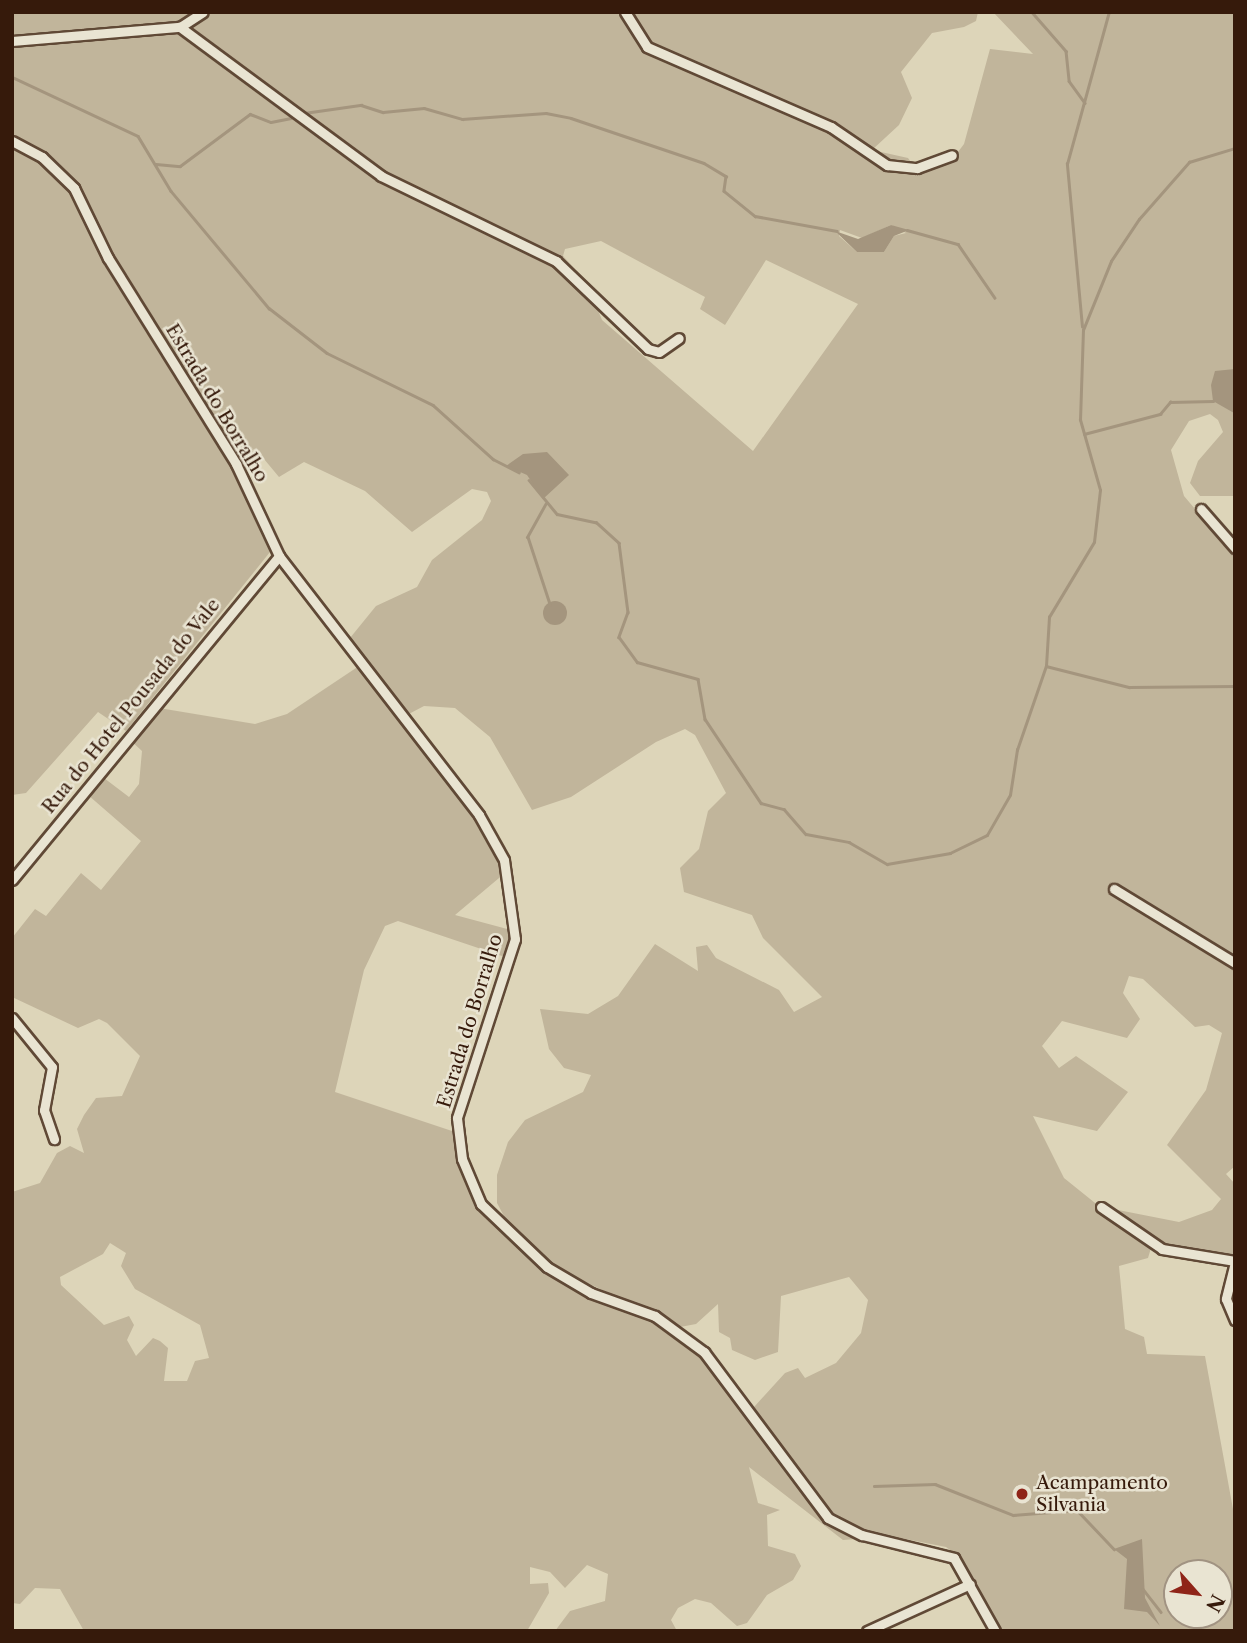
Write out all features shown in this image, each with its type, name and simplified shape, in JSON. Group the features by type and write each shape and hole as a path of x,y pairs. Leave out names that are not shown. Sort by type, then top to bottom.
{"street":[{"path":"12,41 180,27 203,12"},
{"path":"625,12 647,47 831,127 887,165 917,168 952,155"},
{"path":"180,27 381,176 556,261 648,349 659,352 679,338"},
{"name":"Estrada do Borralho","path":"12,141 42,157 74,188 108,258 236,464 279,556 478,815 504,860 515,939 457,1118 462,1159 481,1204 547,1267 591,1293 655,1316 704,1352 828,1518 862,1535 944,1552 970,1584 995,1631"},
{"path":"1200,509 1235,548"},
{"name":"Rua do Hotel Pousada do Vale","path":"12,880 279,556"},
{"path":"1114,889 1235,963"},
{"path":"12,1018 52,1067 44,1110 54,1139"},
{"path":"1101,1207 1162,1249 1235,1262 1226,1299 1235,1320"},
{"path":"867,1631 970,1584"}],"shaded area":[{"path":"12,12 197,12 172,24 12,39"},
{"path":"207,12 978,12 976,21 964,27 932,33 901,72 912,98 899,125 872,150 908,158 913,165 958,152 964,144 990,49 1033,54 993,12 1235,12 1235,496 1200,496 1190,483 1198,461 1223,432 1218,420 1210,414 1189,421 1171,450 1184,496 1235,556 1235,960 1171,921 1170,929 1235,969 1235,1166 1226,1174 1235,1184 1235,1257 1169,1248 1113,1209 1179,1222 1212,1210 1221,1199 1167,1145 1206,1090 1222,1033 1209,1025 1195,1027 1143,979 1129,976 1123,993 1140,1019 1127,1038 1062,1021 1042,1046 1059,1068 1076,1056 1128,1092 1097,1131 1033,1116 1064,1178 1151,1248 1148,1258 1119,1266 1125,1329 1144,1337 1147,1354 1205,1356 1235,1520 1235,1631 999,1631 957,1555 946,1547 855,1529 831,1515 754,1407 785,1373 798,1368 805,1378 836,1363 861,1333 868,1300 849,1277 781,1296 778,1352 755,1360 732,1350 730,1338 719,1332 718,1304 696,1324 680,1327 552,1266 505,1218 497,1203 497,1175 508,1142 525,1120 583,1092 591,1075 564,1068 549,1049 540,1009 588,1014 618,996 655,944 698,971 696,947 707,945 716,958 779,990 794,1012 822,997 763,938 752,915 684,892 680,868 699,849 708,811 726,793 695,735 685,729 656,742 571,797 532,810 490,737 455,708 424,706 405,716 350,638 376,606 417,587 432,560 482,520 491,501 487,492 472,489 412,532 365,491 304,462 279,477 264,459 244,471 110,255 78,188 39,151 12,138 12,46 179,32","holes":["891,225 906,233 894,236 884,252 857,252 839,236 840,230 862,238","601,241 705,297 700,309 725,325 766,260 858,304 753,451 602,320 586,281 563,256 565,249"]},
{"path":"12,142 67,180 217,437 270,552 126,731 98,712 26,793 12,795"},
{"path":"891,225 909,230 894,236 884,252 857,252 835,231 858,239"},
{"path":"1235,369 1234,413 1213,401 1211,385 1215,371"},
{"path":"547,452 569,475 543,499 527,475 506,466 523,454"},
{"path":"555,601 563,605 567,613 563,621 555,625 547,621 543,613 547,605"},
{"path":"359,666 482,826 505,873 455,915 511,930 505,957 398,921 385,926 364,970 335,1092 452,1131 467,1188 506,1237 573,1289 657,1321 696,1348 817,1511 856,1539 843,1540 749,1467 758,1503 780,1510 767,1515 768,1546 795,1554 801,1566 793,1580 767,1595 747,1623 737,1626 711,1603 695,1599 678,1608 671,1620 677,1631 555,1631 570,1611 605,1601 608,1574 587,1565 565,1588 550,1572 530,1567 530,1584 548,1583 549,1593 527,1631 84,1631 60,1589 35,1588 20,1604 12,1603 12,1192 40,1183 57,1153 70,1146 84,1153 77,1129 84,1115 96,1098 122,1096 140,1056 107,1023 99,1019 78,1028 12,997 12,938 35,909 46,916 81,873 101,890 141,841 88,795 104,778 129,797 139,784 142,751 128,738 153,707 255,724 287,714","holes":["110,1243 126,1253 121,1266 135,1289 200,1325 209,1358 195,1361 187,1381 164,1381 168,1348 160,1341 153,1338 136,1356 127,1340 134,1325 129,1316 104,1325 61,1285 60,1277 103,1254"]},
{"path":"1142,1539 1145,1598 1160,1626 1147,1612 1124,1609 1127,1559 1114,1549"}],"waterway":[{"path":"1032,12 1066,51 1069,81 1085,103"},
{"path":"1082,327 1067,164 1109,12"},
{"path":"12,77 138,136 171,191 269,308 327,353 433,405 493,459 519,472"},
{"path":"304,113 361,105 383,112 424,108 462,119 546,113 571,118 704,163 726,176 724,191 755,216 837,231"},
{"path":"156,164 180,166 250,114 271,122 291,118"},
{"path":"529,480 557,514 596,522 619,543 628,612 619,637 637,662 698,679 705,719 761,803 784,809 806,834 849,842 887,864 950,853 987,835 1010,795 1017,750 1046,666 1049,617 1094,542 1100,490 1080,420 1083,330 1111,261 1139,219 1189,162 1235,148"},
{"path":"907,230 958,244 995,298"},
{"path":"1084,434 1160,414 1170,402 1213,401"},
{"path":"546,504 528,537 550,604"},
{"path":"1046,666 1129,687 1235,686"},
{"path":"874,1486 935,1484 1013,1515 1077,1510 1114,1549"},
{"path":"1143,1589 1161,1612"}],"place":[{"name":"Acampamento Silvania","path":"1022,1494"}]}
